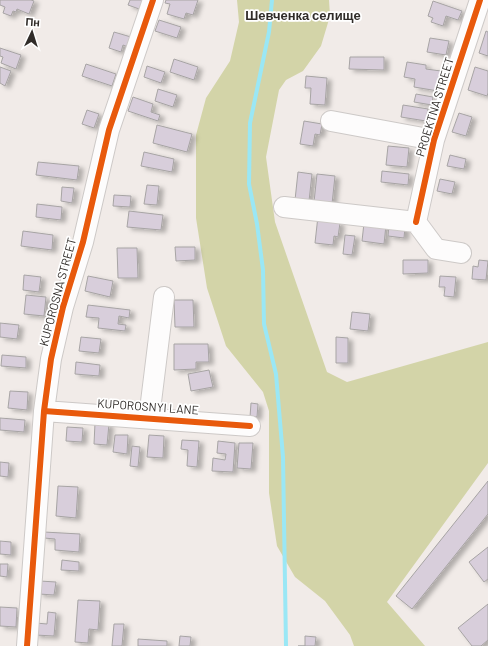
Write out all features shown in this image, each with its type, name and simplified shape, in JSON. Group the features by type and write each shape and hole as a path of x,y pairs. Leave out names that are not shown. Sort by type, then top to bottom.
{"street":[{"name":"KUPOROSNA STREET","path":"26,646 44,410 52,359 63,307 83,242 109,130 153,0"},
{"name":"PROEKTNA STREET","path":"416,222 434,140 480,0"},
{"path":"331,121 434,140"},
{"path":"284,207 416,222 436,249 461,253"},
{"path":"149,418 164,296"},
{"name":"KUPOROSNYI LANE","path":"44,410 250,426"}],"green space":[{"path":"237,0 329,0 330,16 321,46 303,71 286,80 279,90 266,157 275,222 327,372 347,382 488,342 488,463 387,602 425,646 354,646 350,635 325,601 295,577 277,546 269,493 269,411 263,392 226,346 207,288 196,218 196,135 206,98 230,61 239,22"}],"building":[{"path":"0,0 34,1 29,14 17,9 16,12 13,11 11,16 3,13 5,7 0,5"},
{"path":"130,0 145,0 142,10 128,5"},
{"path":"166,0 198,0 193,15 186,13 184,19 167,14 170,4 165,3"},
{"path":"433,1 462,11 458,20 446,16 443,26 431,22 433,18 428,16"},
{"path":"159,20 181,27 177,38 155,31"},
{"path":"486,31 488,32 488,56 479,53"},
{"path":"114,32 131,37 128,47 123,45 121,52 109,48"},
{"path":"430,38 449,41 446,55 427,52"},
{"path":"0,48 21,55 16,69 1,63 3,57 0,56"},
{"path":"350,57 384,57 384,70 349,69"},
{"path":"174,59 198,67 194,80 170,72"},
{"path":"407,62 426,65 426,69 441,71 438,91 414,87 415,79 404,77"},
{"path":"86,64 116,74 112,86 82,76"},
{"path":"147,66 165,72 161,83 144,77"},
{"path":"0,67 11,71 5,86 0,83"},
{"path":"475,67 488,71 487,96 468,90"},
{"path":"306,76 327,78 325,105 310,104 311,88 305,88"},
{"path":"158,89 177,95 173,107 155,101"},
{"path":"416,94 433,97 432,105 414,102"},
{"path":"133,97 153,104 151,112 160,115 158,121 128,111"},
{"path":"403,105 428,109 426,121 401,117"},
{"path":"87,110 99,114 94,128 82,124"},
{"path":"459,113 472,117 466,136 452,132"},
{"path":"304,121 322,124 320,135 315,134 313,146 300,144"},
{"path":"157,125 192,134 187,152 153,143"},
{"path":"388,146 409,148 407,167 386,165"},
{"path":"144,152 174,159 172,172 141,166"},
{"path":"450,155 466,159 464,169 447,166"},
{"path":"38,162 79,166 77,180 36,175"},
{"path":"382,171 409,174 408,185 381,182"},
{"path":"298,172 312,174 309,201 295,200"},
{"path":"317,174 335,176 332,204 314,202"},
{"path":"440,179 455,182 452,194 437,191"},
{"path":"147,185 159,186 157,205 144,204"},
{"path":"62,187 74,188 72,203 61,201"},
{"path":"114,195 131,196 130,207 113,206"},
{"path":"37,204 62,207 61,220 36,217"},
{"path":"129,211 163,215 161,230 127,227"},
{"path":"318,216 340,223 338,237 334,236 333,245 315,243"},
{"path":"364,223 386,225 384,244 362,241"},
{"path":"389,225 405,227 404,238 388,236"},
{"path":"23,231 53,235 52,250 21,246"},
{"path":"345,235 355,236 352,255 343,254"},
{"path":"175,247 195,247 195,260 176,261"},
{"path":"117,248 137,248 138,278 118,278"},
{"path":"403,260 428,260 428,273 403,274"},
{"path":"479,260 488,261 486,280 472,279 473,266 478,267"},
{"path":"24,275 41,277 39,292 23,290"},
{"path":"88,276 113,281 110,297 85,291"},
{"path":"440,276 456,277 454,297 444,296 445,287 439,287"},
{"path":"26,295 46,297 44,316 24,314"},
{"path":"174,300 193,300 194,327 175,327"},
{"path":"88,305 130,310 129,318 119,316 118,324 126,325 125,331 98,328 99,318 86,317"},
{"path":"352,312 370,314 368,331 350,329"},
{"path":"0,323 19,325 17,339 0,337"},
{"path":"81,337 101,339 99,353 79,351"},
{"path":"336,337 348,338 348,363 336,363"},
{"path":"174,344 208,344 209,362 196,362 196,369 174,370"},
{"path":"2,355 26,357 26,368 1,366"},
{"path":"76,362 100,365 99,376 75,374"},
{"path":"209,370 213,387 191,391 188,374"},
{"path":"10,391 28,392 27,410 8,408"},
{"path":"251,403 258,404 257,417 250,417"},
{"path":"0,418 25,420 24,432 0,430"},
{"path":"95,423 109,424 107,445 94,444"},
{"path":"67,427 83,428 82,442 66,441"},
{"path":"115,435 128,435 127,454 113,452"},
{"path":"149,435 164,436 163,458 147,457"},
{"path":"182,440 199,441 197,467 187,466 188,450 181,449"},
{"path":"218,441 235,443 233,472 212,471 213,458 225,460 226,454 217,453"},
{"path":"239,443 253,443 251,469 237,468"},
{"path":"132,446 140,447 138,467 130,466"},
{"path":"0,462 9,463 8,477 0,476"},
{"path":"488,481 488,514 412,609 396,596"},
{"path":"58,486 78,487 76,518 56,516"},
{"path":"44,532 80,534 79,552 55,550 55,539 44,538"},
{"path":"0,541 11,542 11,555 0,554"},
{"path":"488,547 488,579 484,582 469,562"},
{"path":"62,560 79,562 79,571 61,570"},
{"path":"0,564 8,564 7,577 0,576"},
{"path":"40,581 56,582 54,595 39,594"},
{"path":"78,600 100,601 98,630 89,629 88,643 75,642"},
{"path":"488,604 488,640 481,646 472,646 458,628"},
{"path":"0,607 17,608 16,627 0,626"},
{"path":"48,612 56,613 54,636 35,635 36,623 47,624"},
{"path":"114,624 124,624 122,646 112,646"},
{"path":"180,636 191,637 190,646 179,646"},
{"path":"305,636 316,637 315,646 305,646"},
{"path":"138,639 167,641 167,646 138,646"}],"waterway":[{"path":"272,0 269,32 250,123 249,184 257,224 263,270 264,324 276,374 283,457 286,646"}],"cycle path":[{"path":"27,646 44,411 51,359 63,307 83,242 109,130 153,0"},
{"path":"416,222 434,140 480,0"},
{"path":"44,411 250,426"}],"district":[{"name":"Шевченка селище","path":"303,15"}]}
